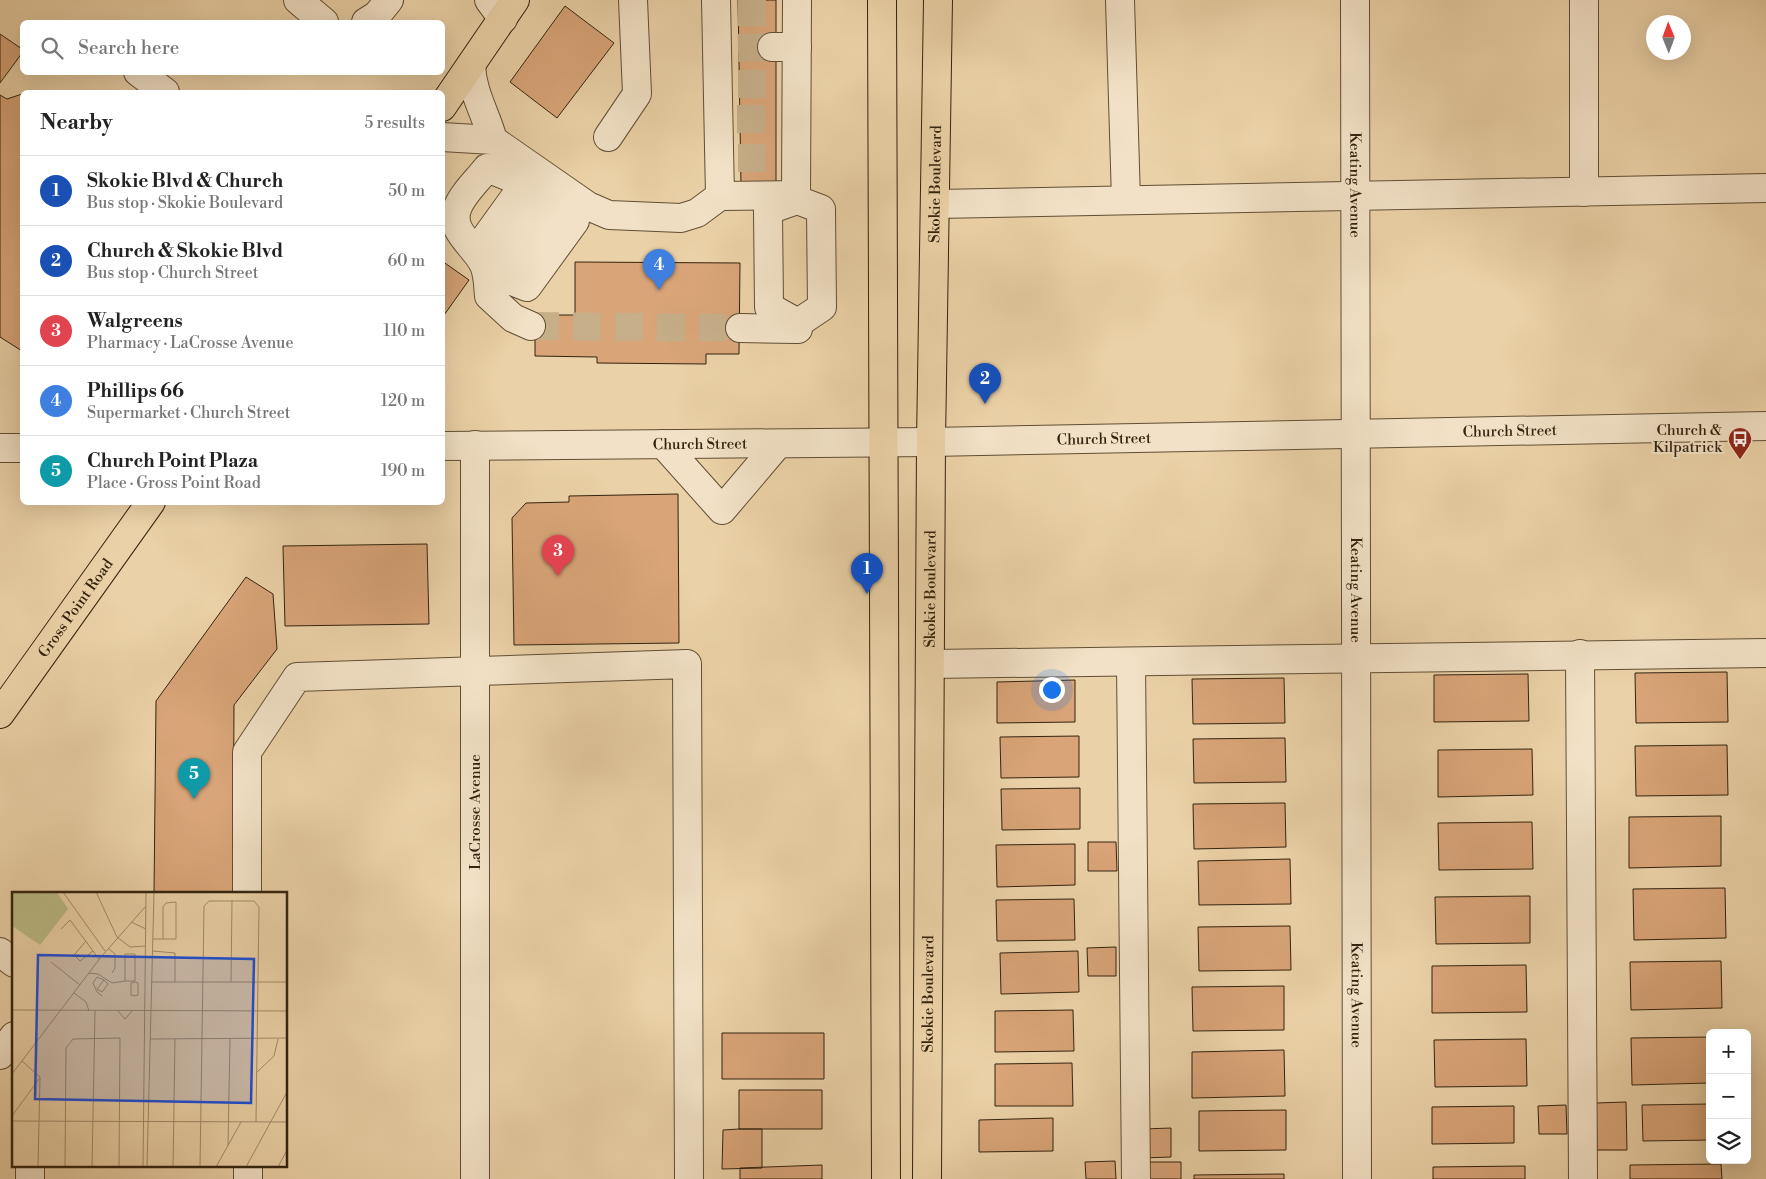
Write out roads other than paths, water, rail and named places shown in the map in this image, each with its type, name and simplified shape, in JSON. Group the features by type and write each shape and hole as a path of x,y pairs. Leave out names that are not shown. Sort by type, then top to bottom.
{"main road":[{"path":"882,0 886,1179"},
{"name":"Skokie Boulevard","path":"927,1179 931,442 938,0"},
{"path":"445,102 471,65 502,6"},
{"name":"Gross Point Road","path":"0,714 149,505"}],"street":[{"path":"298,0 322,20"},
{"path":"370,20 377,16 389,0"},
{"path":"608,137 637,94 633,0"},
{"path":"1120,0 1126,200"},
{"name":"Keating Avenue","path":"1355,0 1357,1179"},
{"path":"1584,0 1584,192"},
{"path":"720,196 728,158 727,48 723,8"},
{"path":"789,8 784,47 786,158 797,198"},
{"path":"471,65 472,83 489,124 493,140 538,188 575,221 527,287 483,259 456,229 455,220 457,207 487,168 538,188 588,206 609,216 680,218 697,214 720,196 797,198 821,209 822,307 798,323"},
{"path":"142,75 162,90"},
{"path":"445,137 493,140"},
{"path":"531,326 513,318 495,304 489,296 483,259 538,188"},
{"path":"936,204 1766,188"},
{"path":"797,198 768,210 769,307 798,323"},
{"path":"740,328 798,329 798,323"},
{"name":"Church Street","path":"445,446 883,443 1766,426"},
{"path":"663,444 722,510 778,444"},
{"name":"LaCrosse Avenue","path":"475,445 475,1179"},
{"path":"0,448 20,448"},
{"path":"931,664 1356,660 1580,654 1766,653"},
{"path":"1580,654 1583,1179"},
{"path":"1131,662 1136,1179"},
{"path":"247,892 247,752 297,677 687,664 689,1179"},
{"path":"0,952 12,961"},
{"path":"0,1055 12,1039"},
{"path":"30,1166 30,1179"},
{"path":"248,1166 248,1179"}],"tunnel":[{"path":"738,12 773,12"},
{"path":"738,48 772,47"},
{"path":"738,84 775,84"},
{"path":"737,119 776,119"},
{"path":"738,158 775,158"},
{"path":"531,326 740,328"}],"place":[{"name":"Phillips 66","path":"659,290"},
{"name":"Church & Skokie Blvd","path":"985,404"},
{"name":"Church & Kilpatrick","path":"1740,460"},
{"name":"Walgreens","path":"558,576"},
{"name":"Skokie Blvd & Church","path":"867,594"},
{"name":"Church Point Plaza","path":"194,799"}]}
